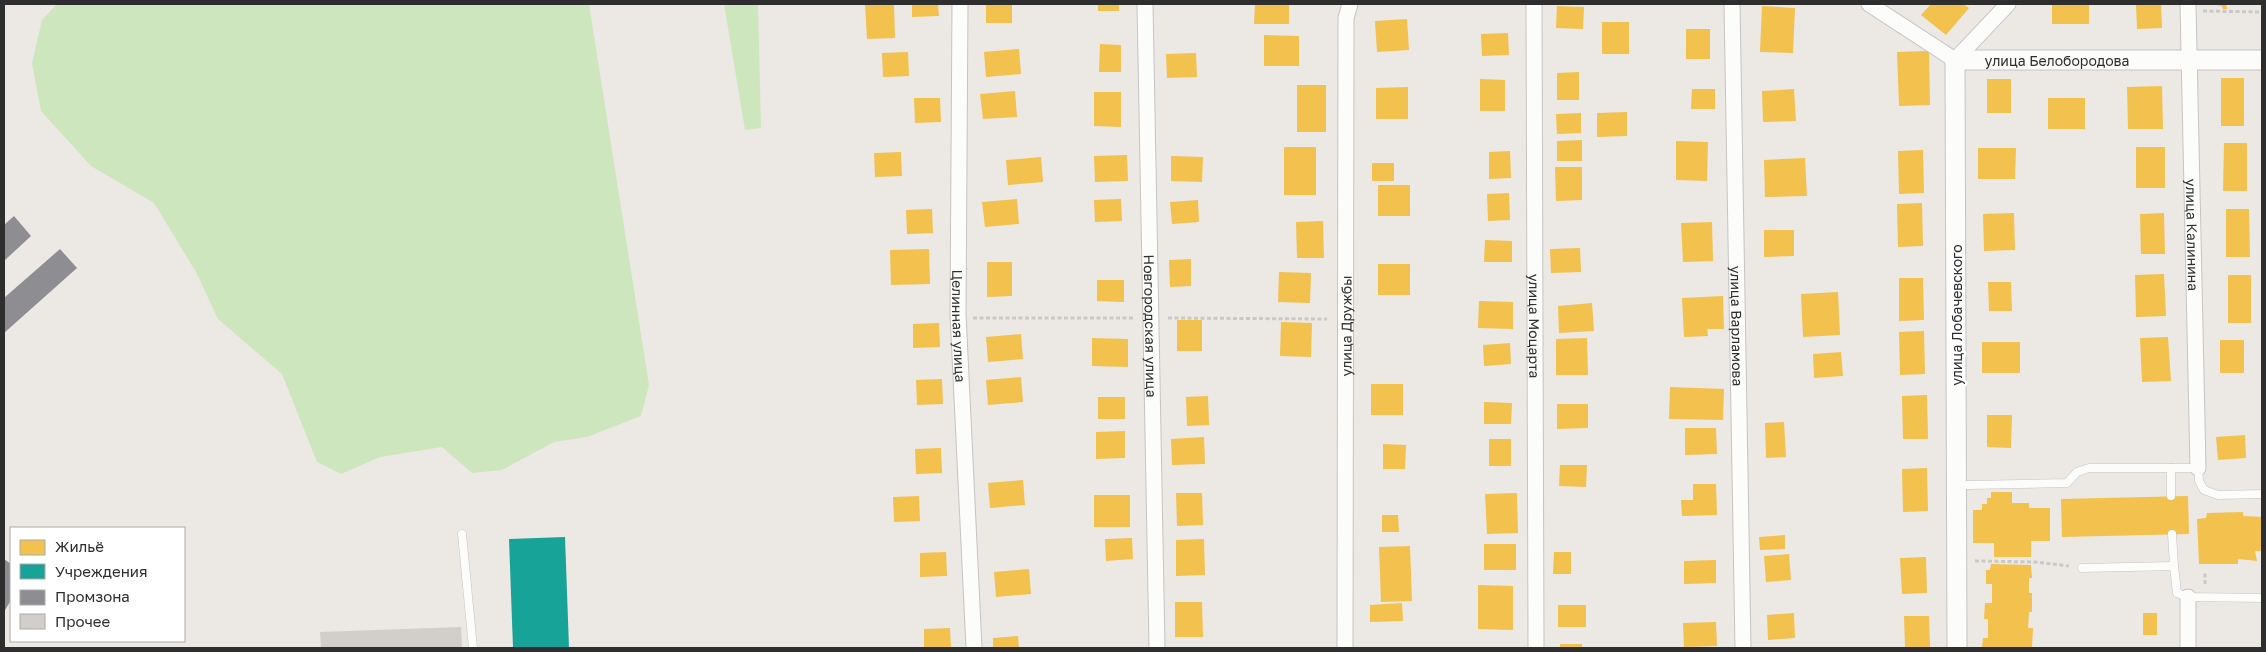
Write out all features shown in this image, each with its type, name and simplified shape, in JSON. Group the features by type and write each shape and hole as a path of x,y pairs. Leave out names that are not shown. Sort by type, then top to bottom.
{"street":[{"name":"Целинная улица","path":"960,4 958,314 974,648"},
{"name":"Новгородская улица","path":"1145,4 1157,648"},
{"name":"улица Дружбы","path":"1345,648 1346,18 1350,4"},
{"name":"улица Моцарта","path":"1534,4 1536,648"},
{"name":"улица Варламова","path":"1732,4 1743,648"},
{"path":"1869,4 1955,60 2008,4"},
{"name":"улица Калинина","path":"2188,7 2198,468"},
{"name":"улица Белобородова","path":"1955,60 2262,60"},
{"name":"улица Лобачевского","path":"1955,60 1957,648"},
{"path":"2188,597 2188,648"}],"lane":[{"path":"1968,485 2067,482 2078,472 2089,468 2198,468 2199,481 2204,490 2218,495 2262,494"},
{"path":"2171,468 2171,496"},
{"path":"462,534 473,648"},
{"path":"2172,534 2177,593 2188,597 2262,598"},
{"path":"2082,568 2174,566"}],"path":[{"path":"2188,7 2262,12"},
{"path":"1968,561 2035,562 2082,568"}],"green space":[{"path":"57,4 589,4 649,385 641,416 587,437 554,442 502,470 472,473 442,447 380,457 341,474 317,462 282,374 218,319 196,272 154,203 91,166 41,111 32,63 42,20"},
{"path":"724,4 758,4 761,128 745,130"}],"building: Жильё":[{"path":"865,4 894,4 895,38 867,39"},
{"path":"912,4 938,4 939,16 912,17"},
{"path":"986,4 1012,4 1012,23 986,23"},
{"path":"1098,4 1119,4 1119,11 1098,11"},
{"path":"1255,4 1289,4 1289,24 1254,24"},
{"path":"1931,4 1963,4 1969,8 1946,35 1921,15"},
{"path":"2052,4 2089,4 2089,24 2052,24"},
{"path":"2136,4 2161,4 2162,28 2137,29"},
{"path":"2211,4 2226,4 2227,9 2223,9 2222,6"},
{"path":"1557,6 1584,7 1583,29 1556,28"},
{"path":"1762,6 1795,8 1793,53 1760,52"},
{"path":"1407,19 1409,50 1377,52 1375,21"},
{"path":"1602,22 1629,22 1629,54 1602,54"},
{"path":"1686,29 1710,29 1710,59 1686,59"},
{"path":"1508,33 1509,55 1482,56 1481,34"},
{"path":"1264,35 1299,36 1299,66 1264,66"},
{"path":"1100,44 1121,45 1121,72 1099,72"},
{"path":"1019,49 1021,74 986,77 984,52"},
{"path":"1929,51 1930,105 1899,106 1897,52"},
{"path":"908,52 909,76 883,77 882,53"},
{"path":"1196,53 1197,77 1167,78 1166,54"},
{"path":"1579,72 1579,100 1557,100 1557,73"},
{"path":"2221,78 2244,78 2244,126 2221,126"},
{"path":"1480,79 1505,80 1505,111 1480,111"},
{"path":"1987,79 2011,79 2011,113 1987,113"},
{"path":"1297,85 1326,85 1326,132 1297,132"},
{"path":"2162,86 2163,129 2128,129 2127,87"},
{"path":"1408,87 1408,119 1376,119 1376,88"},
{"path":"1692,89 1715,89 1715,109 1691,109"},
{"path":"1794,89 1796,121 1763,122 1762,91"},
{"path":"1015,91 1017,117 983,119 980,94"},
{"path":"1094,92 1121,92 1121,127 1094,126"},
{"path":"914,98 940,98 941,122 915,123"},
{"path":"2048,98 2085,98 2085,129 2048,129"},
{"path":"1627,112 1627,136 1597,137 1597,113"},
{"path":"1581,113 1581,133 1557,134 1556,114"},
{"path":"1582,140 1582,161 1557,161 1557,141"},
{"path":"1676,141 1708,142 1707,181 1676,180"},
{"path":"2224,143 2247,143 2247,191 2223,191"},
{"path":"1284,147 1316,147 1316,195 1284,195"},
{"path":"2136,147 2165,147 2165,188 2136,188"},
{"path":"1978,148 2016,148 2015,179 1978,179"},
{"path":"1923,150 1924,193 1899,194 1898,151"},
{"path":"1510,151 1511,178 1489,179 1489,152"},
{"path":"901,152 902,176 875,177 874,153"},
{"path":"1127,155 1128,181 1095,182 1094,156"},
{"path":"1171,156 1203,157 1202,182 1171,181"},
{"path":"1041,157 1043,182 1008,185 1006,160"},
{"path":"1805,158 1807,196 1765,197 1764,160"},
{"path":"1372,163 1394,163 1394,181 1372,181"},
{"path":"1555,167 1582,167 1582,200 1556,201"},
{"path":"1378,185 1410,185 1410,216 1378,216"},
{"path":"1509,193 1510,220 1488,221 1487,194"},
{"path":"1017,199 1019,224 985,227 982,202"},
{"path":"1121,199 1122,221 1095,222 1094,200"},
{"path":"1198,200 1199,222 1172,224 1170,202"},
{"path":"1922,203 1923,246 1898,247 1897,204"},
{"path":"932,209 933,233 907,234 906,210"},
{"path":"2226,209 2249,209 2250,257 2226,257"},
{"path":"2014,213 2015,250 1984,251 1983,214"},
{"path":"2164,213 2165,254 2141,254 2140,214"},
{"path":"1323,221 1324,258 1297,258 1296,222"},
{"path":"1712,222 1713,261 1683,262 1681,223"},
{"path":"1764,230 1794,230 1794,256 1764,257"},
{"path":"1485,240 1512,241 1512,262 1484,262"},
{"path":"1580,248 1581,272 1551,273 1550,249"},
{"path":"929,249 930,284 891,285 890,250"},
{"path":"1191,259 1191,286 1170,287 1169,260"},
{"path":"987,262 1012,262 1012,296 987,297"},
{"path":"1378,264 1410,264 1410,295 1378,295"},
{"path":"1279,272 1311,273 1310,303 1278,302"},
{"path":"2164,274 2166,316 2136,317 2135,275"},
{"path":"2228,275 2251,275 2251,323 2228,323"},
{"path":"1899,278 1923,278 1924,320 1899,321"},
{"path":"1097,280 1124,280 1124,302 1097,301"},
{"path":"1988,282 2011,282 2012,311 1989,311"},
{"path":"1838,292 1840,335 1803,337 1801,294"},
{"path":"1723,296 1724,329 1707,329 1708,336 1684,337 1682,298"},
{"path":"1479,301 1513,302 1513,329 1478,328"},
{"path":"1592,303 1594,331 1559,333 1558,306"},
{"path":"1177,320 1202,320 1202,351 1177,351"},
{"path":"1281,322 1312,323 1311,357 1280,356"},
{"path":"939,323 940,347 913,348 913,324"},
{"path":"1924,331 1925,374 1900,375 1899,332"},
{"path":"1021,334 1023,359 988,362 986,337"},
{"path":"2168,337 2171,381 2142,382 2140,338"},
{"path":"1092,338 1128,339 1128,367 1092,366"},
{"path":"1587,338 1588,375 1556,375 1556,339"},
{"path":"2220,340 2244,340 2244,373 2220,373"},
{"path":"1982,342 2020,342 2020,373 1982,373"},
{"path":"1510,343 1511,364 1484,366 1483,345"},
{"path":"1841,352 1843,376 1814,378 1813,354"},
{"path":"1021,377 1023,402 988,405 986,380"},
{"path":"942,379 943,404 917,405 916,380"},
{"path":"1371,384 1403,384 1403,415 1371,415"},
{"path":"1670,387 1724,389 1723,420 1669,419"},
{"path":"1927,395 1928,439 1903,439 1902,396"},
{"path":"1208,396 1209,425 1187,426 1186,397"},
{"path":"1098,397 1125,397 1125,419 1098,419"},
{"path":"1484,402 1512,403 1511,424 1484,424"},
{"path":"1557,404 1588,404 1588,428 1557,429"},
{"path":"1987,415 2012,415 2011,448 1987,447"},
{"path":"1784,422 1786,457 1766,458 1765,423"},
{"path":"1685,428 1716,428 1717,454 1685,455"},
{"path":"1125,431 1125,458 1096,459 1096,432"},
{"path":"2245,435 2246,458 2218,460 2216,437"},
{"path":"1204,437 1205,464 1172,465 1171,439"},
{"path":"1489,439 1511,439 1511,466 1489,466"},
{"path":"1383,444 1406,445 1405,469 1383,469"},
{"path":"941,448 942,473 916,474 915,449"},
{"path":"1560,465 1587,465 1586,487 1559,486"},
{"path":"1927,468 1928,511 1903,512 1902,469"},
{"path":"1023,480 1025,505 990,508 988,483"},
{"path":"1693,484 1716,484 1717,515 1682,516 1681,500 1693,500"},
{"path":"1991,492 2012,492 2012,503 2029,503 2029,508 2050,508 2050,541 2031,541 2031,557 1994,557 1994,543 1973,543 1973,510 1982,510 1982,504 1987,504 1987,498 1991,498"},
{"path":"1176,493 1202,493 1203,525 1177,526"},
{"path":"1517,493 1518,533 1487,534 1485,494"},
{"path":"1094,495 1130,495 1130,527 1094,527"},
{"path":"919,496 920,521 894,522 893,497"},
{"path":"2188,496 2189,534 2062,537 2061,499"},
{"path":"2243,512 2243,516 2262,517 2262,551 2255,551 2257,561 2238,559 2238,564 2199,564 2197,519 2206,518 2207,513"},
{"path":"1382,515 1398,515 1399,532 1382,532"},
{"path":"1785,535 1785,549 1760,550 1759,537"},
{"path":"1132,538 1133,559 1106,561 1105,539"},
{"path":"1204,539 1205,575 1176,576 1176,540"},
{"path":"1484,544 1516,544 1516,570 1484,570"},
{"path":"1410,546 1412,601 1381,602 1379,547"},
{"path":"946,552 947,576 920,577 920,553"},
{"path":"1554,552 1571,552 1571,574 1553,574"},
{"path":"1789,554 1791,580 1766,582 1764,556"},
{"path":"1926,557 1927,593 1902,594 1900,558"},
{"path":"1716,560 1716,583 1684,584 1684,561"},
{"path":"1991,564 2031,565 2032,578 2029,578 2029,593 2032,593 2032,612 2029,612 2028,628 2033,628 2032,648 1982,648 1983,638 1988,638 1988,619 1984,619 1985,603 1992,603 1992,584 1986,584 1986,570 1990,570"},
{"path":"1029,569 1031,594 996,597 994,572"},
{"path":"1478,585 1513,586 1513,630 1478,629"},
{"path":"1175,602 1202,602 1203,637 1175,637"},
{"path":"1402,603 1403,621 1370,622 1370,605"},
{"path":"1558,605 1586,605 1586,627 1558,627"},
{"path":"1794,613 1795,638 1768,640 1767,615"},
{"path":"2143,613 2157,613 2157,635 2143,635"},
{"path":"1904,616 1929,616 1930,648 1905,648"},
{"path":"1716,622 1717,646 1684,647 1683,623"},
{"path":"950,628 951,648 924,648 924,629"},
{"path":"1018,636 1019,648 993,648 993,638"},
{"path":"1560,644 1582,644 1582,648 1560,648"}],"building: Учреждения":[{"path":"565,537 569,648 513,648 509,539"}],"building: Промзона":[{"path":"14,216 31,236 4,261 4,225"},
{"path":"60,249 77,268 4,333 4,298"},
{"path":"4,559 10,563 10,602 4,612"}],"building: Прочее":[{"path":"461,627 462,648 321,648 320,632"}]}
